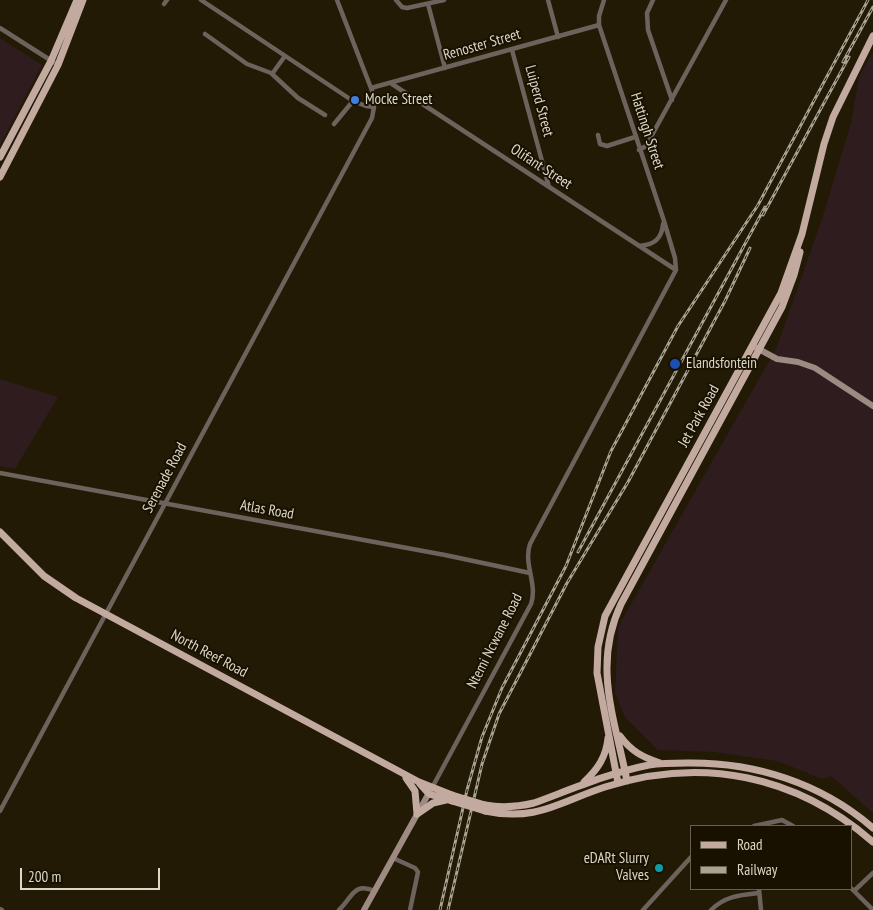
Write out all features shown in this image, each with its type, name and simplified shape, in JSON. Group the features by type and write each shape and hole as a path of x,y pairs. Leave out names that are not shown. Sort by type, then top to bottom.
{"main road":[{"path":"0,157 51,61 77,0"},
{"path":"0,178 58,66 83,0"},
{"name":"Jet Park Road","path":"618,783 599,691 596,664 600,633 605,616 753,345 785,282 802,234 824,144 833,116 873,36"},
{"name":"Jet Park Road","path":"627,780 607,685 606,671 610,640 617,615 782,307 792,280 837,114 873,44"},
{"name":"North Reef Road","path":"0,532 44,576 70,594 450,799 505,814 529,814 627,780"},
{"path":"617,732 627,746 636,754 663,764"},
{"path":"580,785 592,775 600,764 605,753 608,733"},
{"path":"625,771 663,764 726,764 769,772 823,793 842,804 873,828"},
{"name":"North Reef Road","path":"485,808 520,807 625,771"},
{"path":"403,773 415,791 417,814 433,803 450,799"},
{"path":"627,780 675,773 737,776 768,783 798,794 824,806 853,825"},
{"path":"853,825 873,842"}],"street":[{"path":"200,0 353,101 374,108 371,88 336,0"},
{"path":"396,0 402,7 407,8 444,0"},
{"path":"548,0 558,37"},
{"name":"Hattingh Street","path":"604,0 599,16 599,25 664,221 675,258 676,270"},
{"path":"653,0 647,13 648,30 672,100"},
{"path":"639,150 646,146 726,0"},
{"path":"428,4 445,68"},
{"name":"Renoster Street","path":"371,88 392,84 599,25"},
{"path":"0,28 58,66"},
{"path":"205,34 248,64 272,74 298,98 325,115"},
{"name":"Luiperd Street","path":"512,50 549,187"},
{"path":"272,74 285,56"},
{"name":"Olifant Street","path":"392,84 676,270"},
{"path":"334,124 353,101"},
{"name":"Serenade Road","path":"0,811 372,118 374,108"},
{"path":"598,135 600,144 604,146 635,137"},
{"path":"638,246 656,242 662,233 664,221"},
{"name":"Ntemi Ncwane Road","path":"364,910 531,604 533,591 528,558 530,544 676,270"},
{"path":"753,345 777,359 798,362 815,368 873,406"},
{"name":"Atlas Road","path":"0,473 530,573"},
{"path":"759,825 782,820 791,825"},
{"path":"393,858 414,868 418,872 410,910"},
{"path":"643,910 690,858"},
{"path":"873,873 853,890 873,910"},
{"path":"339,910 358,888 364,887 375,891"},
{"path":"711,910 728,898 759,891 761,910"}],"shaded area":[{"path":"0,38 42,65 0,145"},
{"path":"873,51 873,813 831,776 823,779 777,761 714,752 658,750 625,717 615,693 618,627 776,349 821,222 851,123 859,77"},
{"path":"0,379 58,397 15,469 0,466"}],"railway":[{"path":"440,910 467,790 482,737 502,688 566,566 611,451 678,326 758,205 868,0"},
{"path":"843,62 873,7"},
{"path":"763,215 849,57"},
{"path":"578,552 765,207"},
{"path":"448,910 482,764 499,714 567,583 628,482 725,301 750,248"}],"place":[{"name":"Mocke Street","path":"355,100"},
{"name":"Elandsfontein","path":"675,364"},
{"name":"eDARt Slurry Valves","path":"659,868"}]}
